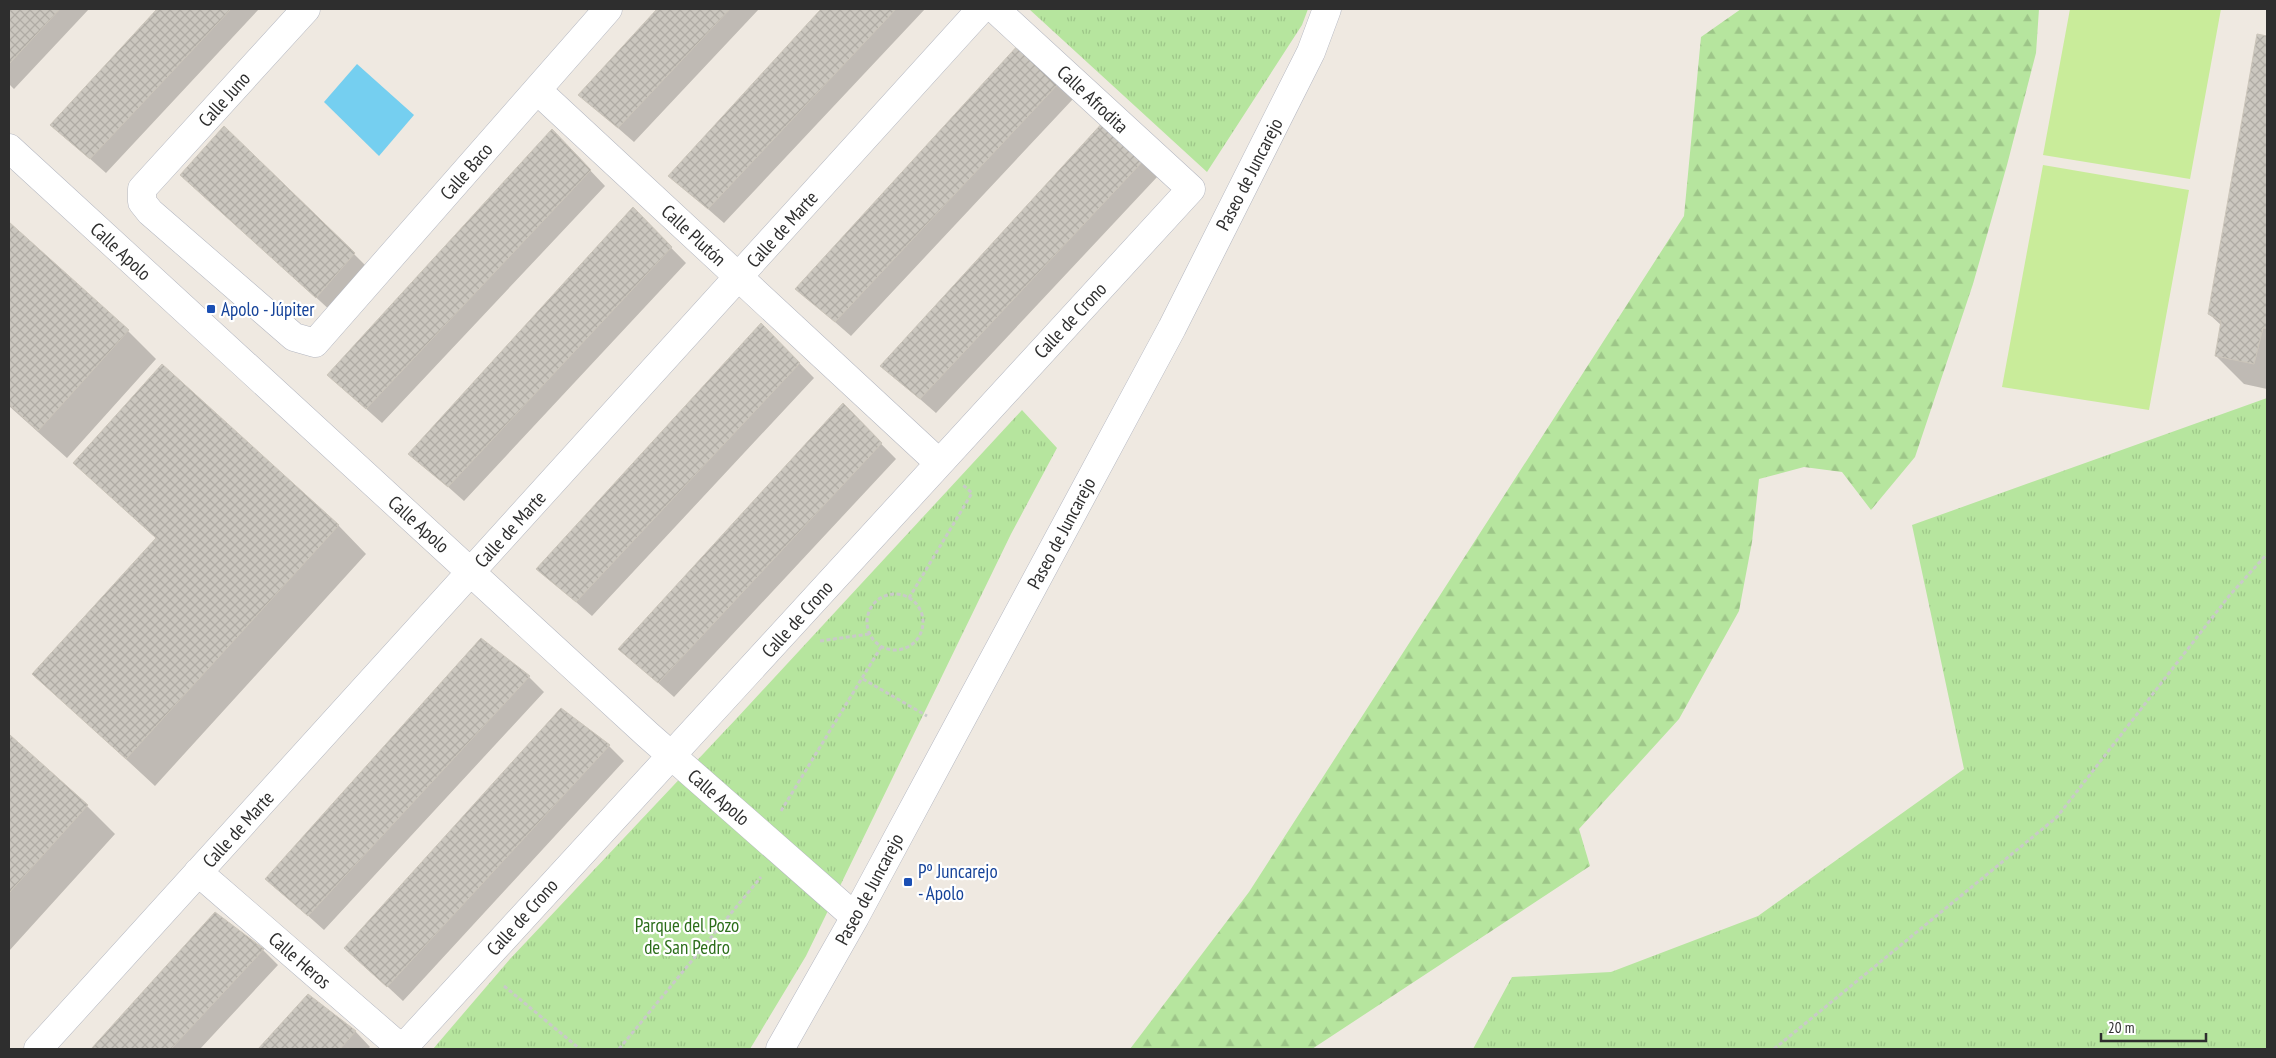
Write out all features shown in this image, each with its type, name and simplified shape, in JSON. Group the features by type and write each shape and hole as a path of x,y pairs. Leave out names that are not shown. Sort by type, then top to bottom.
{"street":[{"name":"Calle Juno","path":"306,9 142,189 142,202 150,212 294,337 315,343 323,334"},
{"name":"Calle Baco","path":"323,334 608,9"},
{"name":"Calle de Marte","path":"38,1049 981,9"},
{"name":"Calle Afrodita","path":"996,9 1191,189"},
{"name":"Paseo de Juncarejo","path":"780,1049 855,917 1172,328 1311,52 1327,9"},
{"name":"Calle Plutón","path":"537,90 938,462"},
{"name":"Calle Apolo","path":"9,148 672,756 855,917"},
{"name":"Calle de Crono","path":"402,1049 672,756 938,462 1191,189"},
{"name":"Calle Heros","path":"198,872 402,1049"}],"path":[{"path":"909,598 972,493 938,462"},
{"path":"1774,1049 2057,817 2229,596 2267,554"},
{"path":"901,595 909,598 917,604 922,612 922,632 917,640 900,650 881,647 869,634 867,617 871,609 884,597 901,595"},
{"path":"619,1049 782,852 781,810 881,647"},
{"path":"863,679 954,732"},
{"path":"478,965 580,1049"}],"green space":[{"path":"1029,9 1308,9 1302,25 1207,172"},
{"path":"1741,9 2039,9 2036,53 2007,165 1973,284 1915,457 1871,510 1842,472 1804,467 1759,479 1752,542 1739,611 1679,719 1579,829 1590,866 1312,1049 1130,1049 1249,892 1684,216 1701,37"},
{"path":"2070,9 2221,9 2190,179 2043,155"},
{"path":"2043,165 2189,190 2149,410 2002,387"},
{"path":"2267,398 2267,1049 1473,1049 1512,977 1611,972 1758,916 1964,769 1912,525"},
{"name":"Parque del Pozo de San Pedro","path":"1022,410 1057,448 1011,534 806,956 750,1049 433,1049 510,959 737,718"}],"water":[{"path":"357,64 414,115 379,156 324,102"}],"building":[{"path":"9,9 60,9 9,64"},
{"path":"157,9 231,9 90,159 50,125"},
{"path":"657,9 730,9 618,128 578,95"},
{"path":"821,9 896,9 708,209 668,176"},
{"path":"2257,34 2267,36 2267,329 2263,328 2254,364 2215,356 2221,321 2208,314"},
{"path":"1020,43 1059,83 835,322 795,289"},
{"path":"1105,120 1144,160 920,399 880,366"},
{"path":"224,126 355,253 316,298 180,175"},
{"path":"552,129 591,170 366,409 327,375"},
{"path":"633,207 672,247 448,487 408,454"},
{"path":"9,222 129,330 38,431 9,404"},
{"path":"761,323 800,363 576,602 536,569"},
{"path":"162,364 339,525 126,759 32,674 156,538 73,463"},
{"path":"843,403 882,443 658,683 618,649"},
{"path":"481,638 530,676 308,916 265,879"},
{"path":"561,708 610,745 387,987 344,948"},
{"path":"10,735 88,805 9,893 9,737"},
{"path":"215,912 264,949 171,1049 91,1049"},
{"path":"308,994 356,1031 340,1049 258,1049"}],"place":[{"name":"Apolo - Júpiter","path":"211,309"},
{"name":"Pº Juncarejo - Apolo","path":"908,882"}]}
